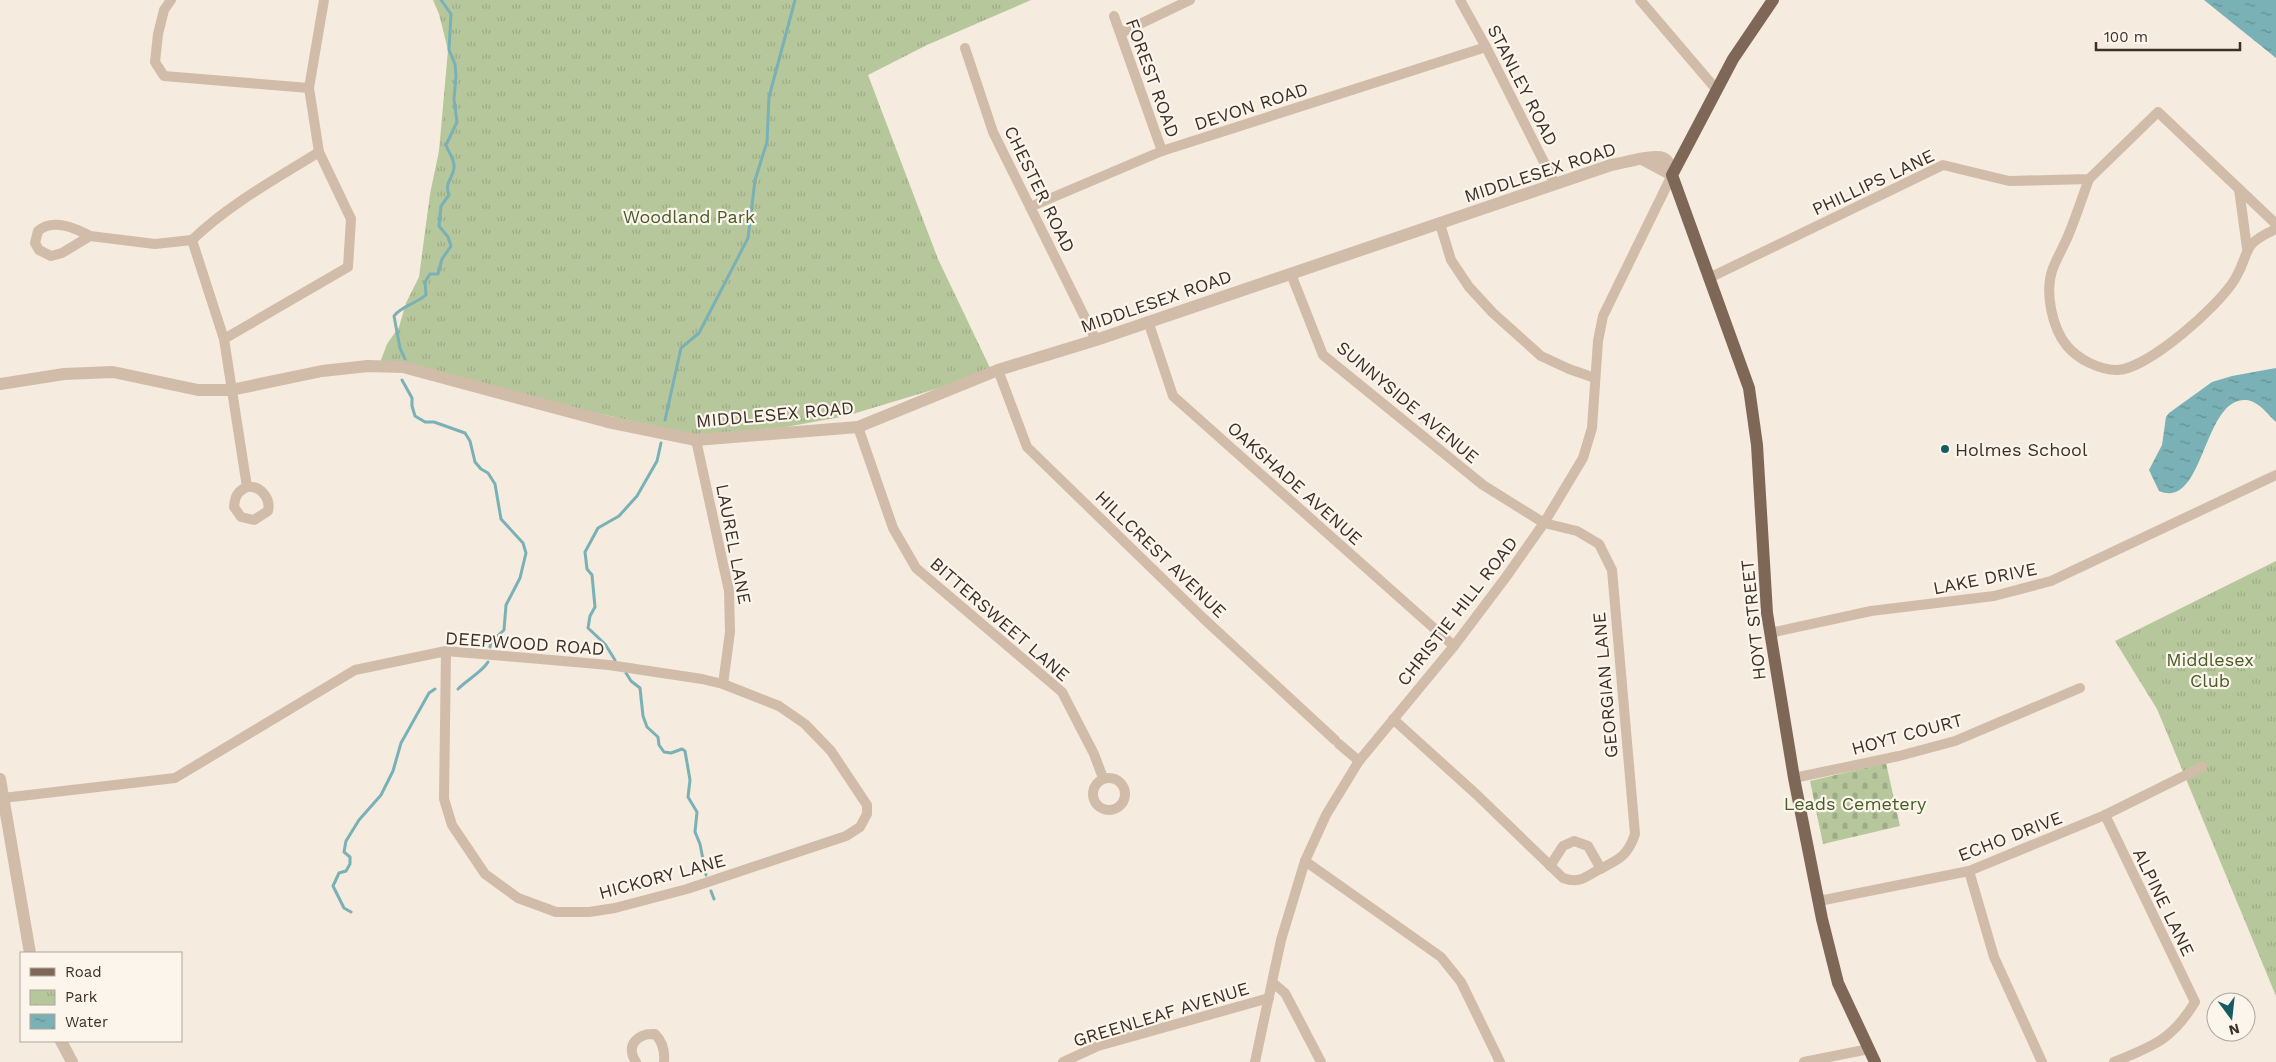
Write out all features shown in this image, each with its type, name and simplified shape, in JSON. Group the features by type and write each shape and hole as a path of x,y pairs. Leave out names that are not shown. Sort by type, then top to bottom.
{"main road":[{"path":"1672,174 1716,89 1750,32 1773,0"},
{"name":"HOYT STREET","path":"1672,174 1745,374 1752,404 1757,445 1770,633 1794,778 1838,982 1875,1062"}],"street":[{"path":"171,0 164,10 158,34 155,62 164,76 309,88"},
{"path":"224,339 348,267 351,219 319,152 309,88 324,0"},
{"path":"1120,32 1190,0"},
{"name":"STANLEY ROAD","path":"1460,0 1486,47 1555,184"},
{"path":"1640,0 1716,89"},
{"name":"FOREST ROAD","path":"1114,16 1162,151"},
{"name":"DEVON ROAD","path":"1030,207 1162,151 1486,47"},
{"name":"CHESTER ROAD","path":"965,48 993,132 1096,340"},
{"path":"2276,224 2158,112 2089,179 2068,236 2052,272 2050,309 2056,329 2067,346 2088,363 2118,370 2150,358 2198,322 2235,279 2247,248 2260,236 2276,230"},
{"path":"90,236 57,256 45,254 35,243 38,231 49,225 67,226 90,236 155,244 192,240 208,224 319,152"},
{"name":"MIDDLESEX ROAD","path":"0,384 64,374 113,372 198,390 231,390 322,371 368,366 403,367 608,422 696,440 858,427 998,370 1096,340 1611,165 1642,159 1672,174"},
{"name":"PHILLIPS LANE","path":"1709,278 1943,164 2010,181 2089,179"},
{"name":"CHRISTIE HILL ROAD","path":"1255,1062 1281,940 1305,861 1326,815 1359,761 1454,646 1544,523 1583,458 1592,428 1594,378 1603,316 1672,174"},
{"path":"2239,189 2247,248"},
{"path":"1440,224 1451,260 1469,287 1493,313 1541,356 1568,370 1594,378"},
{"path":"192,240 224,339 247,487"},
{"name":"SUNNYSIDE AVENUE","path":"1291,274 1323,355 1483,485 1544,523"},
{"name":"OAKSHADE AVENUE","path":"1148,321 1173,396 1454,646"},
{"name":"HILLCREST AVENUE","path":"998,370 1027,447 1203,618 1359,761"},
{"name":"BITTERSWEET LANE","path":"858,427 893,528 916,568 1062,692 1094,754 1104,778"},
{"name":"LAUREL LANE","path":"696,440 730,591 730,632 723,684"},
{"name":"LAKE DRIVE","path":"1770,633 1871,611 1994,596 2051,581 2276,475"},
{"name":"GEORGIAN LANE","path":"1393,719 1476,794 1563,878 1573,882 1582,881 1620,859 1628,849 1635,835 1612,570 1599,544 1577,531 1544,523"},
{"name":"DEEPWOOD ROAD","path":"3,798 175,778 355,670 446,651 608,665 702,679 723,684 779,706 805,724 831,751 851,780 867,805 867,814"},
{"name":"HICKORY LANE","path":"446,651 444,799 452,825 485,874 518,898 556,912 589,912 644,902 846,836 860,827 867,814"},
{"name":"HOYT COURT","path":"1794,778 1899,756 1955,741 2080,688"},
{"name":"ECHO DRIVE","path":"1819,901 1970,871 1999,861 2105,815 2202,767"},
{"path":"0,778 30,952"},
{"name":"ALPINE LANE","path":"2105,815 2195,1002 2183,1021 2160,1042 2114,1062"},
{"path":"1550,866 1563,846 1574,841 1588,846 1601,869"},
{"path":"1305,861 1441,957 1461,982 1500,1062"},
{"path":"1970,871 1994,957 2042,1062"},
{"path":"1273,983 1285,994 1321,1062"},
{"name":"GREENLEAF AVENUE","path":"1063,1062 1098,1046 1269,998"},
{"path":"636,1062 632,1055 632,1046 637,1038 648,1033 655,1034 659,1038 664,1051 664,1062"},
{"path":"62,1042 72,1062"},
{"path":"1804,1062 1869,1049"}],"green space":[{"name":"Woodland Park","path":"433,0 1031,0 927,45 868,75 938,259 992,372 846,416 786,427 697,435 383,367 381,360 387,344 399,327 406,303 419,277 430,194 439,151 448,50 439,14"},
{"name":"Middlesex Club","path":"2276,561 2276,996 2157,709 2115,641"},
{"name":"Leads Cemetery","path":"1886,763 1900,826 1823,844 1810,781"}],"water":[{"path":"2204,0 2276,0 2276,58"},
{"path":"2276,368 2276,422 2251,401 2246,400 2232,404 2220,416 2186,485 2174,492 2159,491 2149,470 2162,445 2166,417 2169,413 2212,382 2232,376"}],"waterway":[{"path":"405,359 400,348 394,316 400,310 426,295 425,282 430,274 438,274 442,259 451,246 448,237 439,226 441,206 449,195 448,184 454,168 453,159 446,145 457,122 454,99 456,76 455,64 449,50 451,14 441,0"},
{"path":"665,420 681,348 699,333 748,238 755,180 767,142 769,97 795,0"},
{"path":"402,380 412,398 415,416 425,422 434,422 465,433 470,441 475,462 488,473 495,484 501,519 523,543 526,553 520,578 506,605 504,630 491,642 490,647"},
{"path":"615,660 605,644 588,628 590,616 595,607 592,575 587,569 585,552 598,528 619,516 637,496 657,461 661,443"},
{"path":"458,689 488,662"},
{"path":"626,673 631,681 640,688 643,716 647,727 658,737 659,745 664,752 671,753 682,749 685,751 690,780 688,797 697,812 695,832 700,844 706,875"},
{"path":"351,912 344,908 333,886 339,873 346,871 350,864 350,857 344,852 346,841 359,820 381,795 393,771 401,743 429,693 435,689"},
{"path":"711,891 714,899"}],"place":[{"name":"Holmes School","path":"1945,449"}]}
